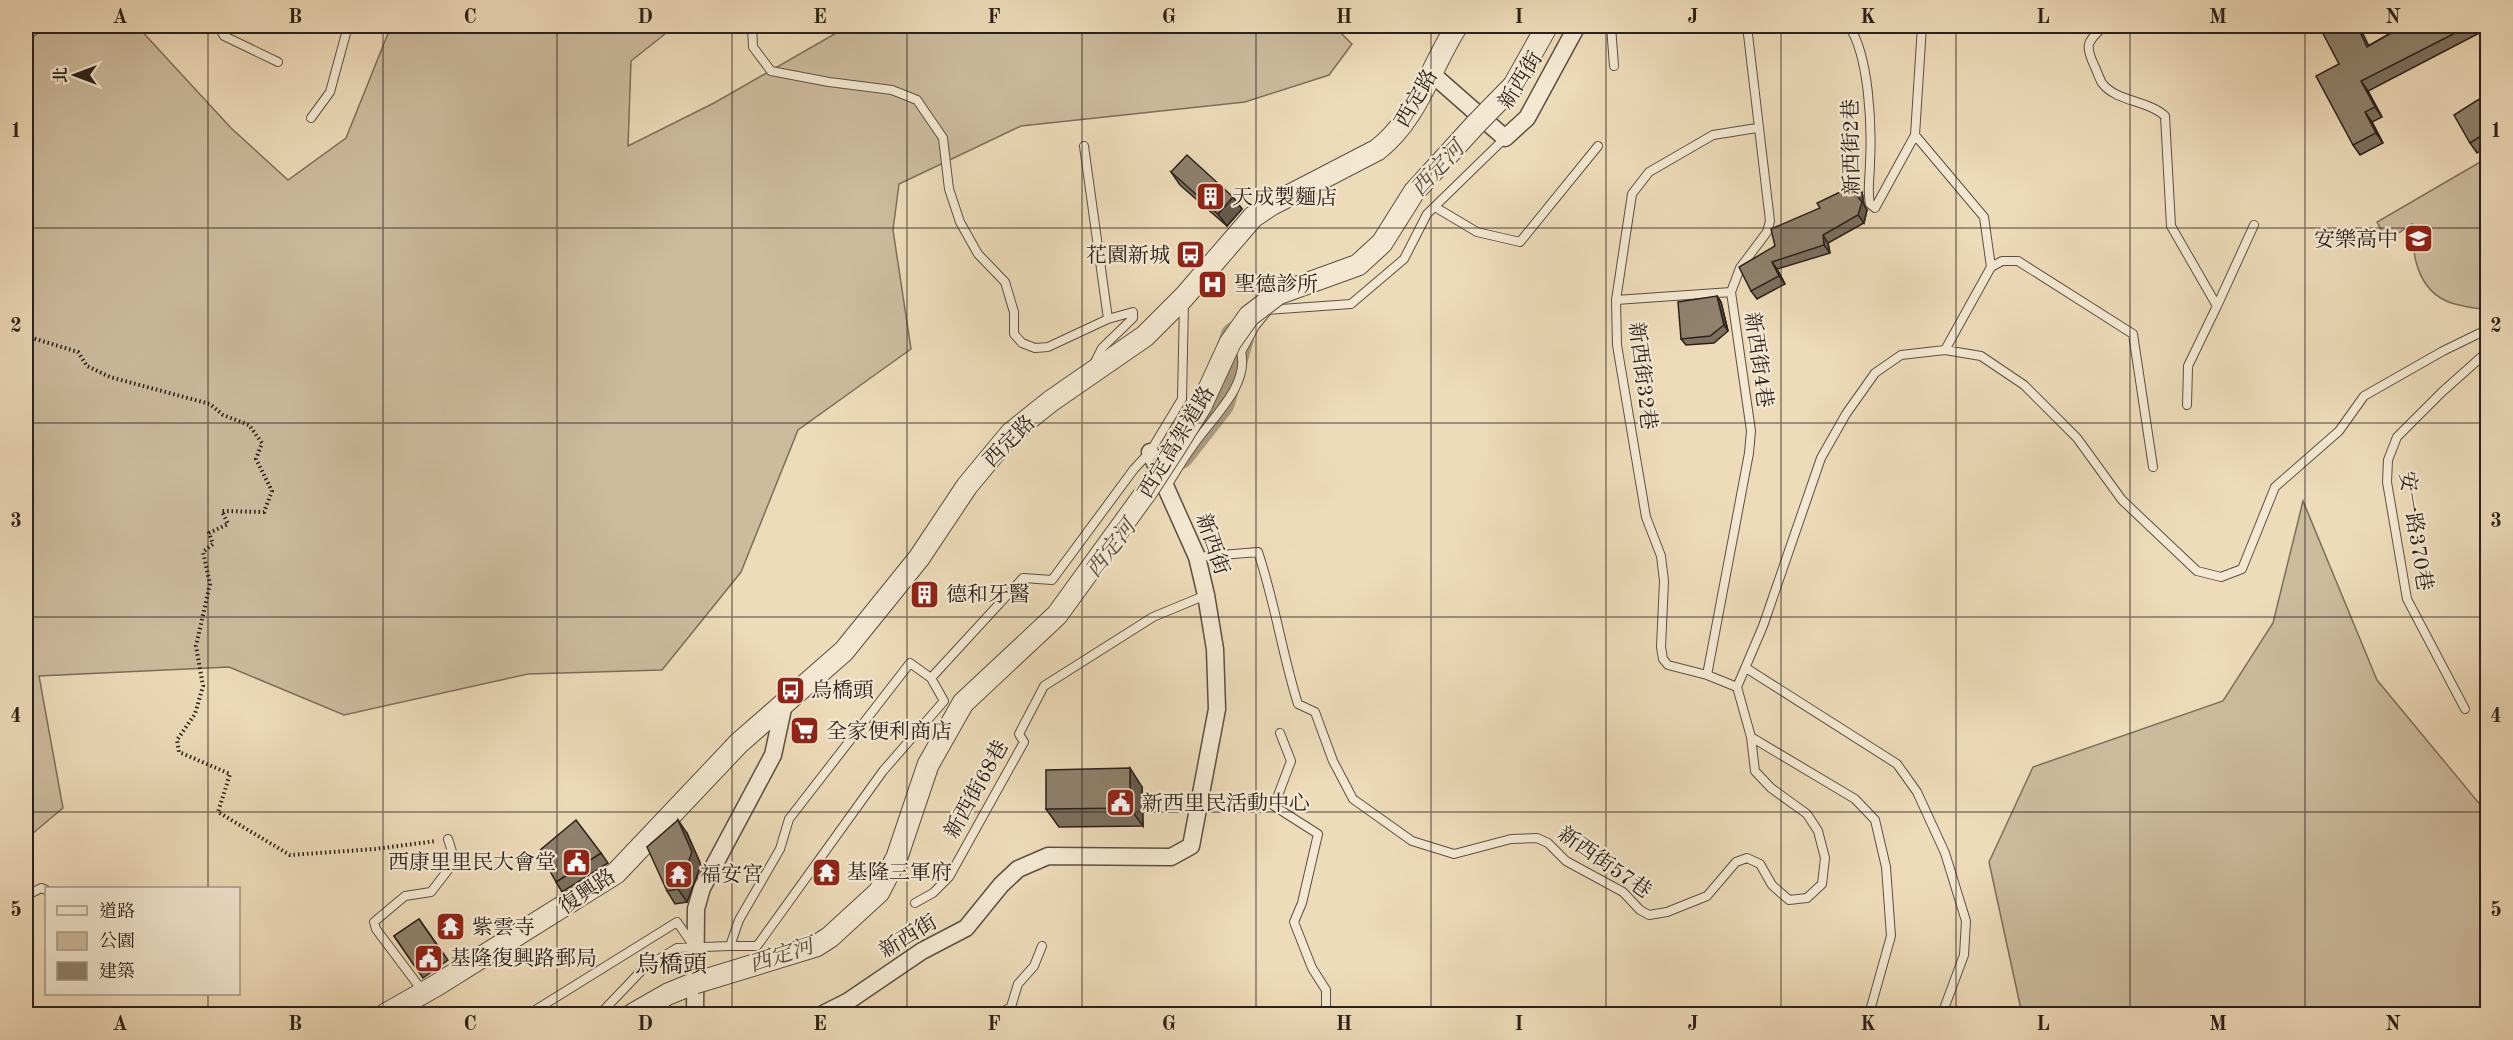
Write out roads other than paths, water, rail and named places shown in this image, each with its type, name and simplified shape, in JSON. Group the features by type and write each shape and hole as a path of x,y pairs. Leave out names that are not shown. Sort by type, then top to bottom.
{"street":[{"name":"西定路","path":"784,704 844,651 919,558 967,486 1011,433 1051,401 1144,336 1184,297 1253,217 1271,205 1377,150 1389,141 1398,131 1457,26"},
{"name":"西定高架道路","path":"633,1014 668,994 695,999 816,946 830,937 879,892 897,857 928,765 963,703 1057,615 1147,491 1175,448 1201,406 1230,343 1249,316 1278,294 1358,265 1382,243 1414,192 1475,124 1514,85 1547,26"},
{"name":"新西街","path":"1504,138 1527,118 1577,26"},
{"path":"1431,73 1504,138"},
{"path":"1150,452 1167,486"},
{"name":"新西街","path":"823,1014 847,1002 922,951 966,928 1001,885 1018,869 1048,856 1172,857 1191,846 1216,709 1215,649 1197,557 1167,486"},
{"path":"695,999 696,909 702,888 773,755 784,704"},
{"name":"復興路","path":"386,1014 424,993 616,873 739,743 784,704"}],"lane":[{"path":"218,26 224,36 278,62"},
{"path":"311,118 330,93 348,26"},
{"path":"752,26 753,46 771,71 829,82 892,90 917,100 943,138 949,189 960,222 978,254 1005,282 1014,312 1014,334 1022,343 1035,348 1048,346 1108,319 1133,312 1133,318 1102,348 1087,377"},
{"path":"1611,26 1614,66"},
{"name":"新西街4巷","path":"1707,675 1751,431 1731,292 1740,268 1767,232 1770,221 1757,128 1747,26"},
{"path":"1849,26 1855,36"},
{"path":"1855,36 1859,26"},
{"name":"新西街2巷","path":"1855,36 1868,84 1870,161 1868,192 1870,204 1875,208 1915,135 1922,26"},
{"path":"2104,26 2089,40 2087,50 2103,84 2122,97 2157,108 2165,116 2171,226 2217,306"},
{"name":"新西街32巷","path":"1707,675 1668,665 1663,659 1661,646 1664,581 1661,556 1646,517 1635,458 1617,345 1616,300 1632,194 1649,172 1713,135 1757,128"},
{"path":"1915,135 1984,217 1991,267"},
{"name":"新西街","path":"1167,486 1193,445 1226,405 1244,364 1241,352 1255,326 1268,310 1351,304 1404,259 1427,214 1504,138"},
{"path":"1084,146 1108,319"},
{"path":"1435,207 1477,232 1520,242 1598,146"},
{"path":"2187,405 2188,366 2254,225"},
{"path":"1945,350 1991,267 2002,261 2018,261 2133,334 2153,467"},
{"path":"1616,300 1731,292"},
{"path":"931,678 1023,578 1052,580 1134,469 1150,452 1182,399 1184,297"},
{"path":"1869,1014 1892,936 1886,867 1875,820 1855,799 1751,737 1737,687 1763,626 1821,458 1846,414 1875,373 1901,355 1945,350 1981,356 2024,385 2077,438 2122,500 2162,540 2197,571 2221,577 2242,569 2275,488 2339,431 2364,396 2487,329"},
{"name":"安一路370巷","path":"2465,709 2407,599 2387,482 2388,460 2397,438 2487,351"},
{"name":"新西街57巷","path":"1197,557 1258,552 1272,595 1283,657 1298,704 1315,712 1333,761 1353,799 1412,841 1454,854 1511,839 1537,838 1548,843 1566,861 1623,892 1640,910 1649,915 1667,912 1707,896 1736,862 1747,858 1760,864 1772,885 1789,900 1807,898 1822,884 1825,858 1818,831 1807,814 1771,788 1755,771 1751,737"},
{"name":"新西街68巷","path":"915,903 933,893 948,877 1024,742 1019,734 1044,686 1153,617 1206,595"},
{"path":"600,1014 643,969 677,948 695,954 730,946 757,946 883,771 944,700 931,678 909,663 789,819 780,849 740,920 730,946"},
{"path":"1746,668 1897,764 1917,792 1945,853 1966,921 1964,955 1942,1014"},
{"path":"1707,675 1737,687"},
{"path":"1280,733 1291,761 1274,806 1318,834 1302,903 1294,922 1312,968 1326,990 1326,1014"},
{"path":"424,993 376,929 374,922 405,896 430,892 455,861 448,839"},
{"path":"26,896 41,888 45,890"},
{"path":"529,1014 677,922 695,954"},
{"path":"999,1014 1013,1011 1018,984 1034,966 1042,946"}],"waterway":[{"name":"西定河","path":"1178,453 1218,402 1237,338"}],"place":[{"name":"天成製麵店","path":"1211,197"},
{"name":"安樂高中","path":"2419,239"},
{"name":"花園新城","path":"1191,255"},
{"name":"聖德診所","path":"1213,284"},
{"name":"德和牙醫","path":"925,594"},
{"name":"烏橋頭","path":"790,690"},
{"name":"全家便利商店","path":"805,731"},
{"name":"新西里民活動中心","path":"1121,803"},
{"name":"西康里里民大會堂","path":"577,862"},
{"name":"基隆三軍府","path":"826,872"},
{"name":"福安宮","path":"679,874"},
{"name":"紫雲寺","path":"451,927"},
{"name":"基隆復興路郵局","path":"429,958"}],"district":[{"name":"烏橋頭","path":"671,964"}]}
